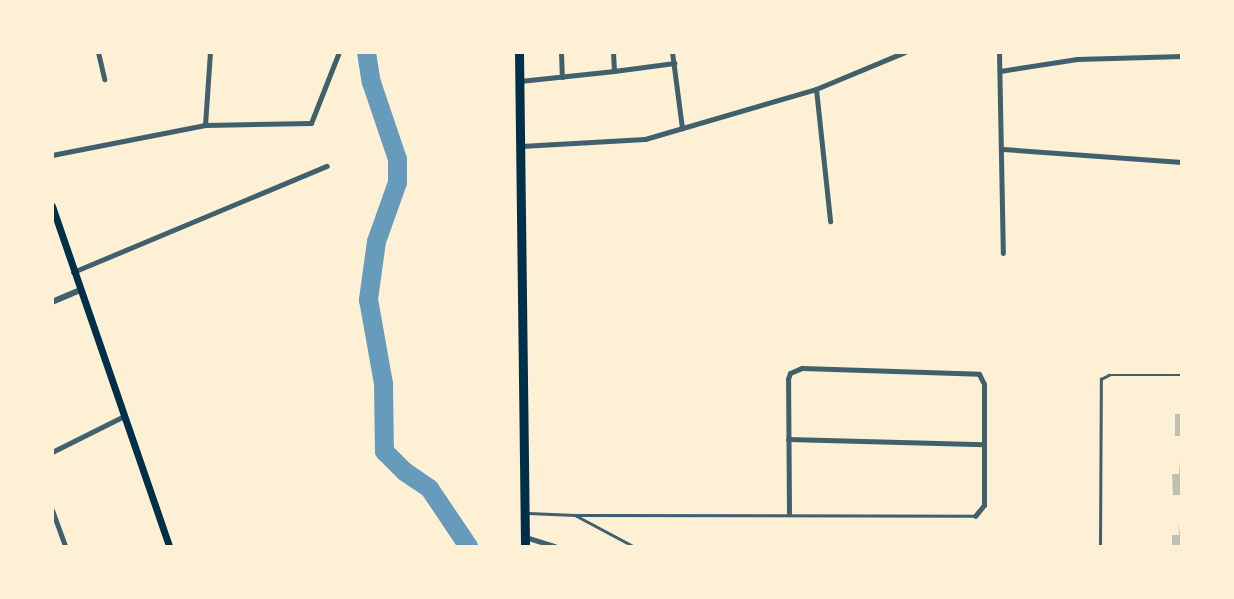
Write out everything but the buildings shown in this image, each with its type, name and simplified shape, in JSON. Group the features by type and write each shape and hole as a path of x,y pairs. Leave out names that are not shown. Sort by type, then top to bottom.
{"highway":[{"path":"519,52 525,542"}],"main road":[{"path":"52,206 78,291 169,547"}],"street":[{"path":"98,52 104,79"},
{"path":"205,125 210,52"},
{"path":"52,155 205,125 312,123 334,73 339,52"},
{"path":"561,52 562,77"},
{"path":"613,52 614,71"},
{"path":"673,52 682,128"},
{"path":"521,146 645,139 816,89 905,52"},
{"path":"999,52 1003,253"},
{"path":"1000,71 1077,59 1181,56"},
{"path":"520,81 674,63"},
{"path":"816,89 830,221"},
{"path":"1003,149 1181,162"},
{"path":"73,272 327,166"},
{"path":"52,302 78,291"},
{"path":"789,513 788,379 796,369 948,371 975,372 982,378 984,505 975,516"},
{"path":"52,452 124,416"},
{"path":"788,439 984,444"},
{"path":"52,510 65,547"},
{"path":"525,542 555,547"}],"lane":[{"path":"1100,547 1101,379 1109,375 1181,375"},
{"path":"524,513 975,516"},
{"path":"575,515 633,547"}],"waterway":[{"path":"366,52 371,82 397,159 397,182 376,241 368,299 383,383 384,451 404,471 429,488 468,546"}]}
